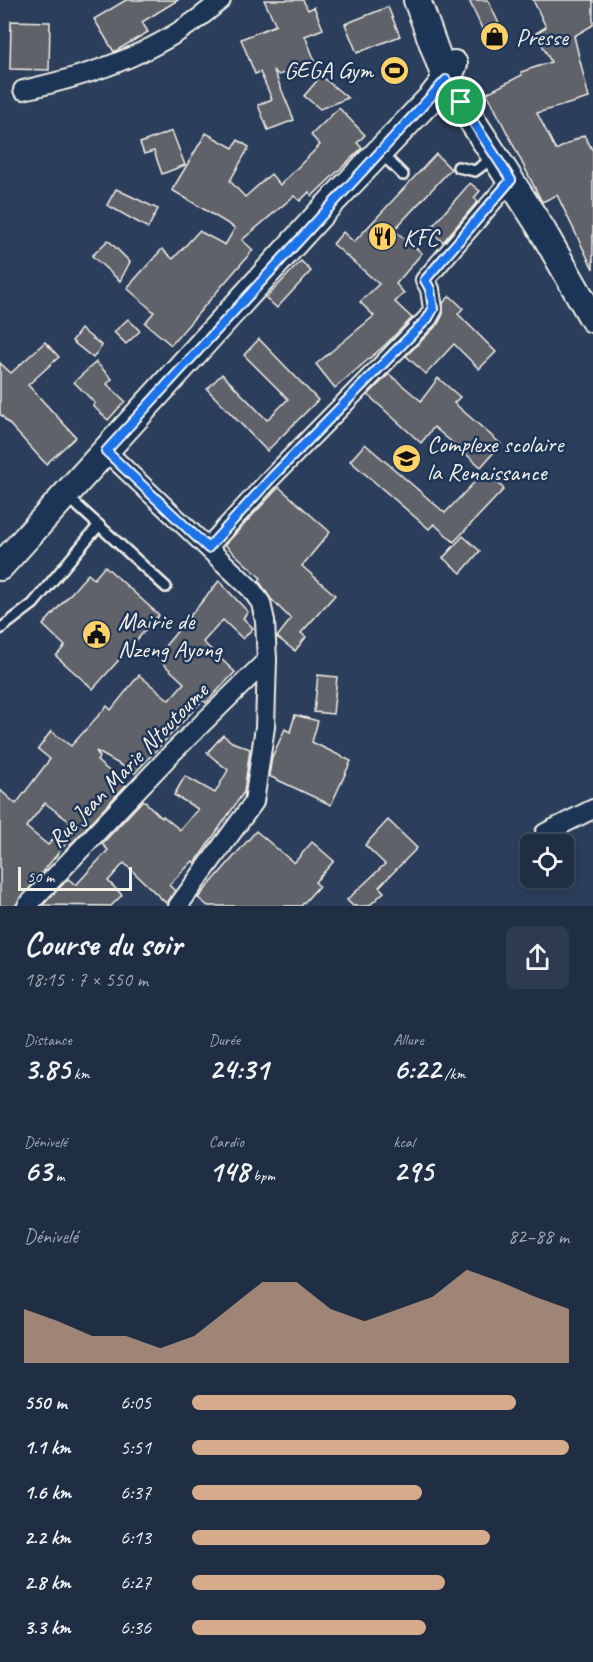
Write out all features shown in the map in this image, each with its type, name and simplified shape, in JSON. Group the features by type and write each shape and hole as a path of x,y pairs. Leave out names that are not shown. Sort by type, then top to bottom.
{"main road":[{"path":"417,0 450,72 461,84 461,102 496,155 593,319"},
{"path":"430,0 450,72"},
{"path":"0,567 380,152 450,72"}],"street":[{"path":"23,90 80,78 124,61 199,19 221,0"},
{"path":"208,548 273,476 428,318 433,309 430,289 425,280 511,180"},
{"path":"106,451 251,589 261,603 266,621 265,728 254,802 178,906"},
{"name":"Rue Jean Marie Ntoutoume","path":"27,906 172,753 267,660"},
{"path":"545,832 593,809"}],"lane":[{"path":"380,152 403,175"},
{"path":"458,167 475,171 496,155"},
{"path":"66,495 166,587"},
{"path":"0,629 33,604 99,525"}],"building":[{"path":"126,0 178,0 142,22 148,32 114,52 94,19"},
{"path":"264,0 303,0 308,10 314,7 323,29 305,36 315,61 279,75 274,71 294,120 268,130 258,105 272,99 260,72 255,74 241,39 276,25"},
{"path":"469,0 488,0 506,39 490,46"},
{"path":"533,0 593,0 593,25 574,36 589,98 537,113 556,150 584,135 593,151 593,269 557,195 542,202 487,93 522,75 521,72 551,62 536,33 546,27"},
{"path":"388,7 400,36 357,53 345,24"},
{"path":"11,21 50,22 49,70 10,69"},
{"path":"321,76 348,98 320,109 304,96"},
{"path":"339,108 365,135 357,143 362,148 312,196 309,192 300,201 294,196 242,240 253,250 171,345 145,323 154,312 127,288 162,249 173,259 199,231 225,245 235,228 172,190 206,133 233,148 238,140 249,147 230,181 245,197 271,174 280,185 320,145 311,135"},
{"path":"172,131 185,165 162,174 154,151 144,154 140,143"},
{"path":"436,154 451,169 394,230 422,253 396,284 404,293 395,302 412,318 384,346 335,388 316,364 374,316 360,302 379,284 333,244 343,232 354,242"},
{"path":"470,183 480,191 474,198 478,201 443,242 429,230"},
{"path":"116,189 158,209 148,228 107,205"},
{"path":"108,240 130,262 120,281 92,256"},
{"path":"301,261 311,271 277,308 266,298"},
{"path":"450,296 463,308 458,314 496,352 479,369 454,344 426,374 406,356 438,324 443,314 443,303"},
{"path":"128,319 140,331 126,344 114,332"},
{"path":"81,329 102,346 93,358 72,341"},
{"path":"259,339 318,400 267,451 207,389 222,374 267,420 288,399 244,355"},
{"path":"45,342 59,357 28,385 76,437 46,464 0,414 0,363 11,373"},
{"path":"96,362 112,379 107,384 125,401 108,420 93,406 95,403 74,382"},
{"path":"389,374 421,401 438,378 460,397 454,403 501,444 481,467 434,427 421,443 368,395"},
{"path":"365,444 445,513 485,471 504,489 454,542 434,524 429,529 350,461"},
{"path":"279,487 330,532 302,566 335,595 301,633 306,637 295,651 277,637 291,619 271,599 259,581 261,578 225,545"},
{"path":"463,536 480,551 461,573 443,558"},
{"name":"Mairie de Nzeng Ayong","path":"105,566 159,615 93,689 56,656 65,646 43,625 88,574 94,579"},
{"path":"219,581 248,612 243,618 253,628 243,639 223,620 203,642 235,672 206,703 203,700 135,773 96,751 100,757 97,761 126,785 71,844 68,841 15,906 0,906 0,790 16,804 50,759 38,749 51,731 71,746 107,706 111,710 139,675 169,700 184,683 156,657","holes":["45,803 70,822 48,845 26,827"]},
{"path":"318,675 337,677 333,714 314,712"},
{"path":"295,715 318,721 312,742 351,761 331,805 269,776 272,757 285,729 290,732"},
{"path":"223,735 232,742 250,749 244,792 195,863 193,861 169,885 175,891 166,903 124,863 108,881 122,895 111,906 43,905 68,879 76,885 108,850 102,844 143,800 162,818 163,816 180,830 198,809 174,795 185,776 215,793 228,770 207,753"},
{"path":"388,820 417,848 379,887 384,892 369,906 353,906 347,900 385,864 365,845"},
{"path":"256,831 294,863 312,842 334,861 315,882 319,886 301,906 208,906 198,898"}],"place":[{"name":"Presse","path":"495,37"},
{"name":"GEGA Gym","path":"394,70"},
{"name":"KFC","path":"382,237"},
{"name":"Complexe scolaire la Renaissance","path":"406,458"},
{"name":"Mairie de Nzeng Ayong","path":"97,635"}],"route":[{"path":"446,80 461,102 511,180 425,280 430,289 433,309 428,318 273,476 208,548 106,451 322,212 446,80"}]}
